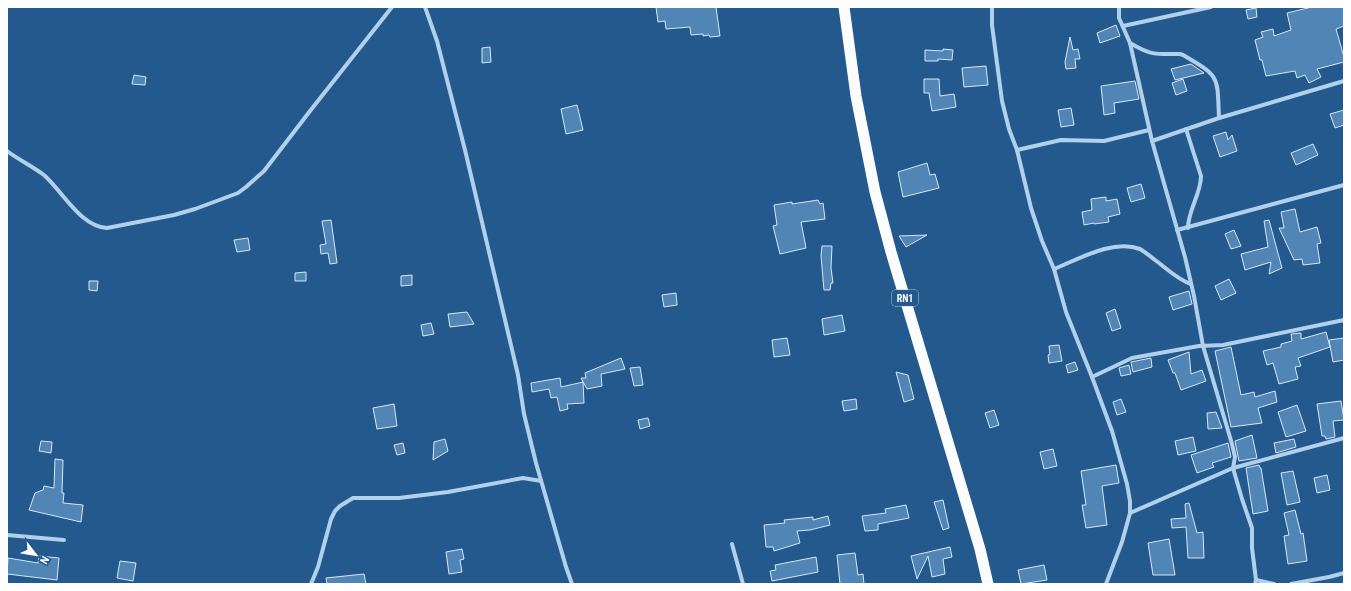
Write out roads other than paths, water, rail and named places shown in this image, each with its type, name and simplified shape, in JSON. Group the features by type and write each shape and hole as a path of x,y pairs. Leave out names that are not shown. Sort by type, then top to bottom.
{"highway":[{"name":"RN1","path":"844,7 856,96 875,192 897,273 980,549 988,584"}],"street":[{"path":"7,151 44,175 58,188 78,213 92,224 100,227 107,228 174,215 215,202 242,190 264,171 392,7"},
{"path":"425,7 428,11 437,40 465,150 518,375 524,414 541,481 572,584"},
{"path":"992,7 992,25 1002,101 1017,150 1035,223 1054,269 1066,312 1092,377 1124,470 1130,501 1130,513 1122,542 1106,584"},
{"path":"1118,7 1119,18 1130,43 1149,130 1191,284 1203,346 1232,444 1235,457 1233,468 1252,528 1255,582 1274,584"},
{"path":"1123,26 1211,7"},
{"path":"1130,43 1146,52 1153,54 1184,55 1212,73 1216,80 1218,90 1219,118"},
{"path":"1152,141 1219,118 1344,81"},
{"path":"1186,129 1201,176 1201,182 1189,216 1188,228"},
{"path":"1017,150 1060,140 1104,141 1149,130"},
{"path":"1177,230 1344,184"},
{"path":"1054,269 1101,250 1115,246 1130,246 1144,252 1178,277 1191,284"},
{"path":"1092,377 1132,358 1203,346 1223,345 1344,320"},
{"path":"1130,513 1233,468 1344,438"},
{"path":"311,584 318,567 331,519 335,511 340,506 353,498 399,498 448,492 523,478 541,481"},
{"path":"7,535 64,540"},
{"path":"732,544 743,584"},
{"path":"1291,584 1344,573"}]}
